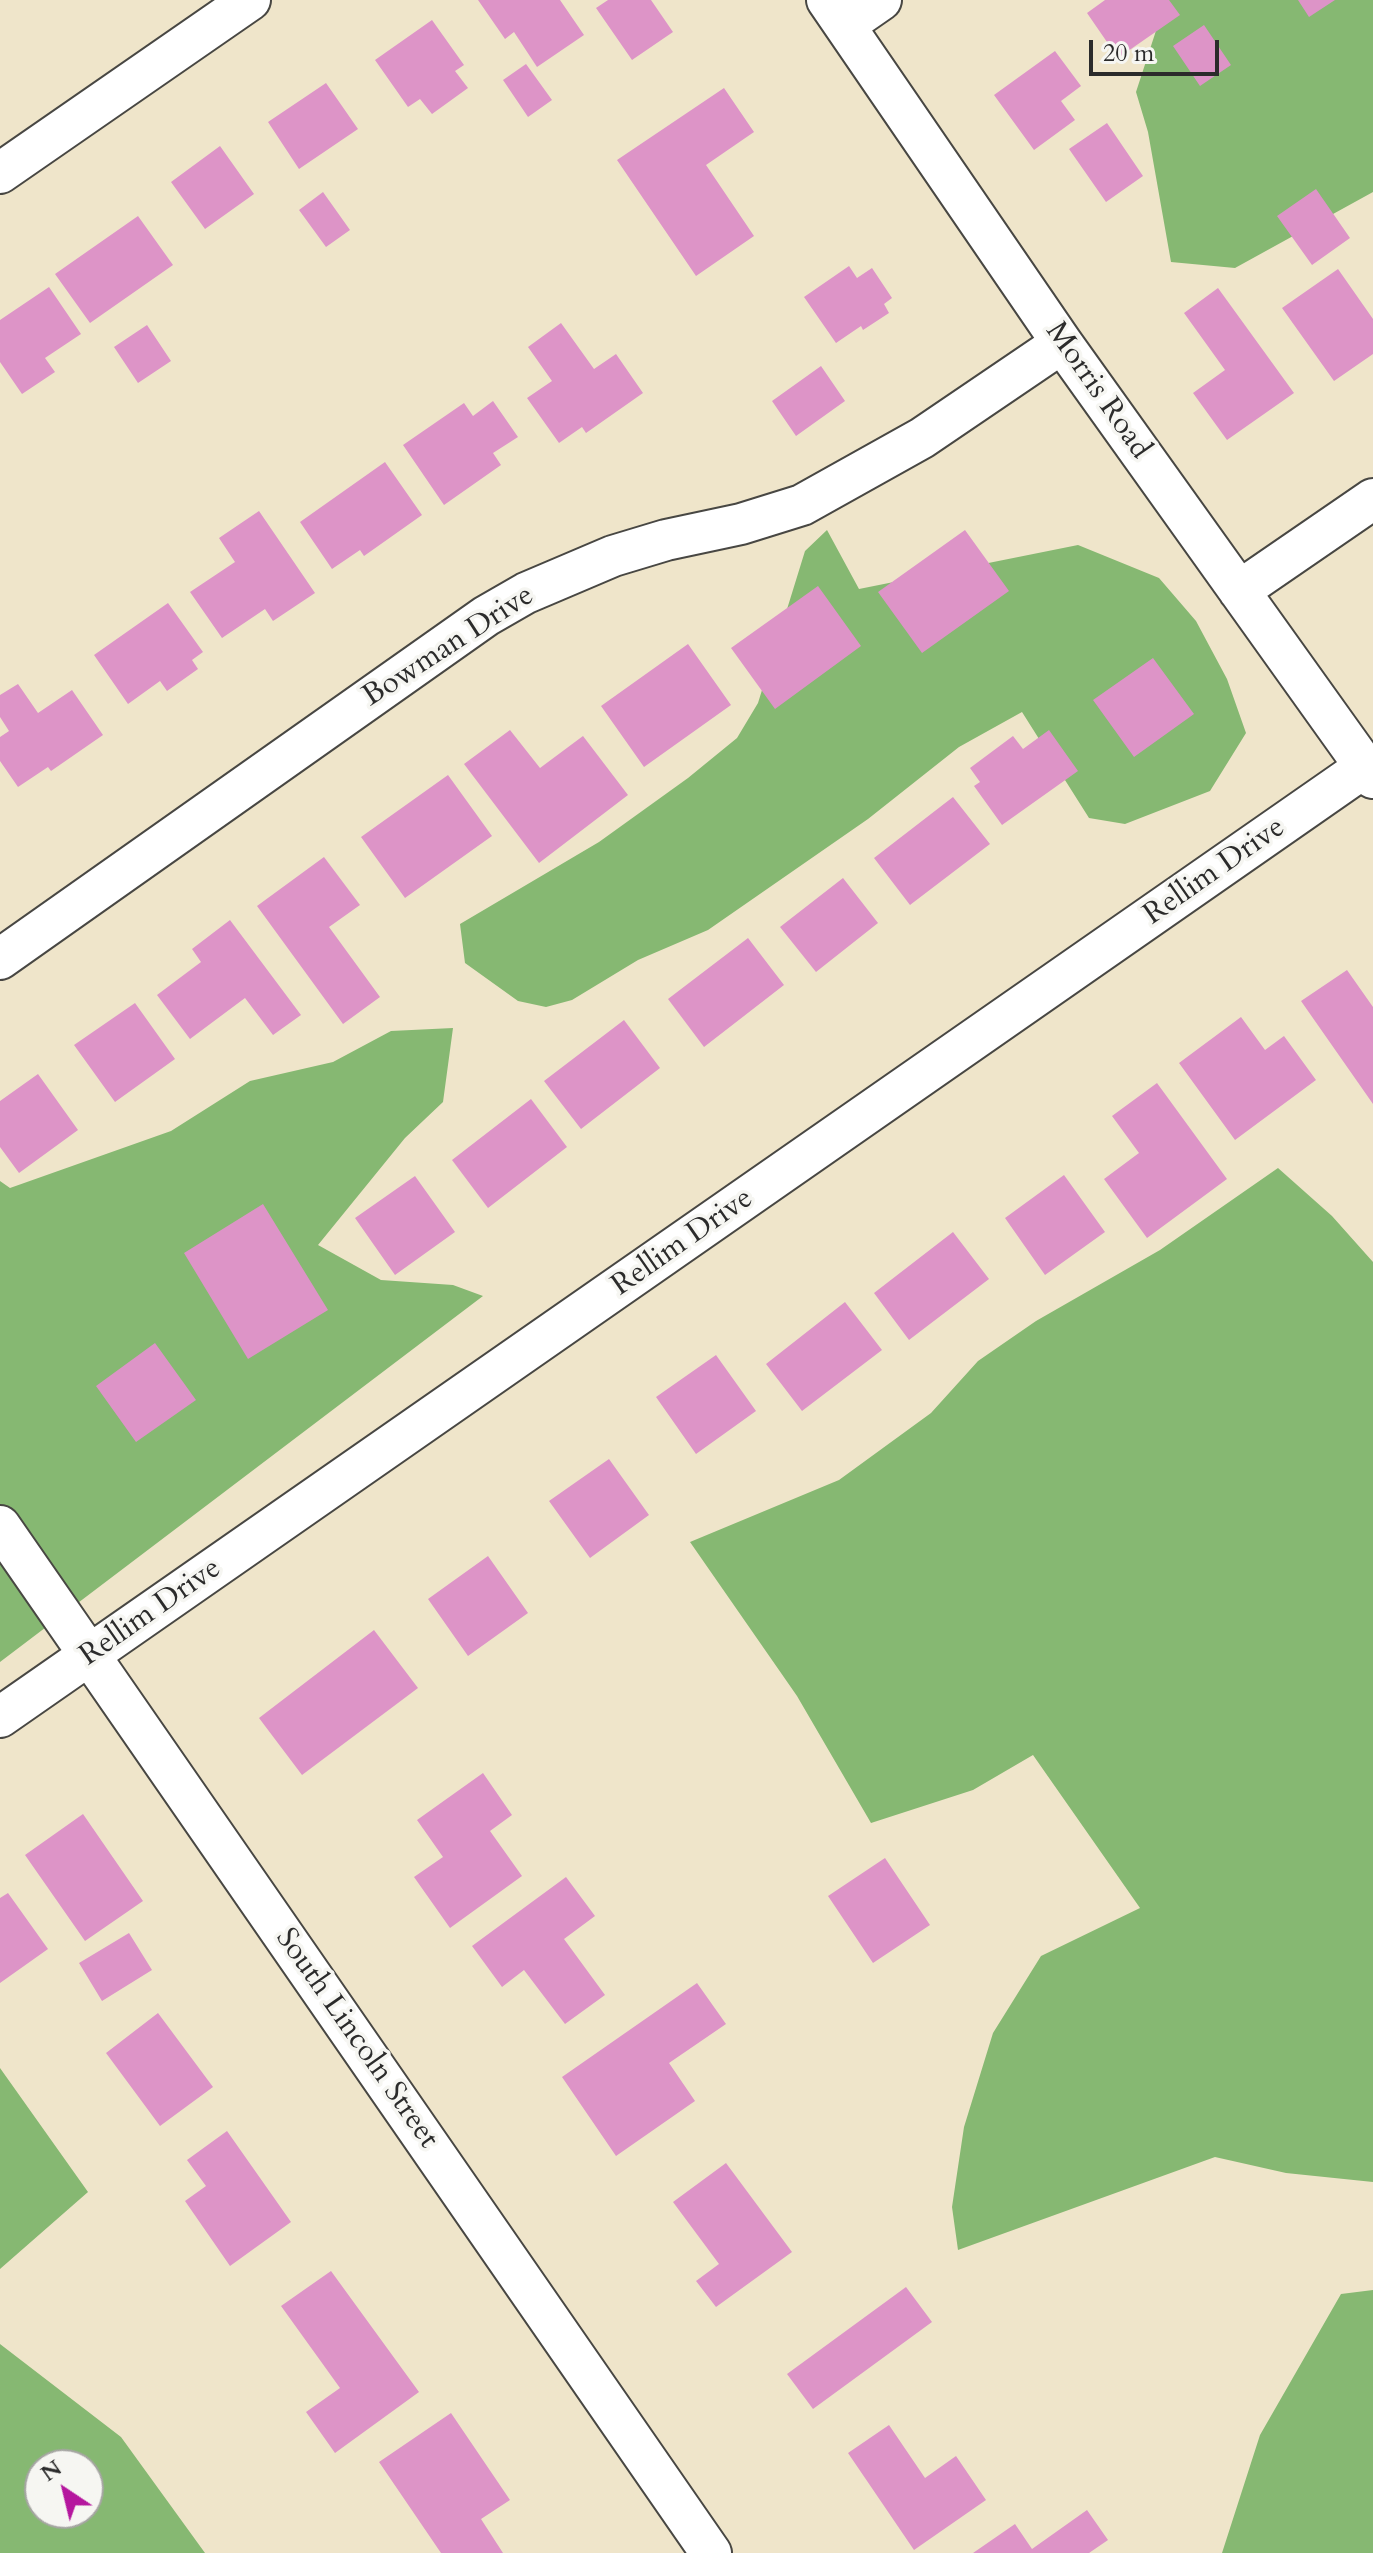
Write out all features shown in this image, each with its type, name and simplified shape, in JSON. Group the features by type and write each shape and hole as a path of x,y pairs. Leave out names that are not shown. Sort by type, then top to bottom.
{"street":[{"path":"0,173 250,0"},
{"path":"836,12 881,0"},
{"name":"Morris Road","path":"836,12 1062,343 1369,772"},
{"name":"Bowman Drive","path":"0,959 486,616 526,593 613,556 666,540 741,524 802,505 922,438 1062,343"},
{"path":"1239,591 1373,499"},
{"name":"Rellim Drive","path":"0,1717 1369,772"},
{"name":"South Lincoln Street","path":"0,1526 711,2553"}],"green space":[{"path":"1166,0 1373,0 1373,192 1235,268 1171,262 1148,132 1136,92"},
{"path":"827,530 859,589 1078,545 1159,578 1196,621 1227,679 1246,733 1210,791 1125,824 1089,818 1022,712 959,747 868,819 708,930 638,960 572,1000 546,1007 518,1001 465,963 460,924 599,842 688,778 737,738 758,703 805,551"},
{"path":"453,1028 443,1102 405,1138 318,1245 381,1280 453,1285 483,1296 0,1662 0,1181 10,1188 171,1131 250,1081 333,1062 391,1031"},
{"path":"1278,1168 1332,1216 1373,1262 1373,2182 1286,2173 1215,2157 958,2250 952,2207 964,2127 993,2033 1041,1956 1140,1908 1033,1755 973,1790 871,1823 797,1696 690,1542 839,1480 931,1413 978,1361 1036,1321 1160,1250"},
{"path":"0,2068 88,2192 0,2269"},
{"path":"1373,2290 1373,2553 1222,2553 1260,2435 1341,2294"},
{"path":"0,2344 121,2437 205,2553 0,2553"}],"building":[{"path":"478,0 560,0 584,35 537,67 514,32 505,39"},
{"path":"608,0 651,0 673,32 632,60 596,8"},
{"path":"1105,0 1169,0 1180,15 1118,58 1087,13"},
{"path":"1298,0 1335,0 1309,17"},
{"path":"432,20 464,65 455,71 468,88 432,114 420,99 408,107 375,60"},
{"path":"1204,25 1231,65 1200,86 1173,46"},
{"path":"1055,51 1081,86 1061,101 1075,120 1034,150 994,95"},
{"path":"526,64 552,100 528,117 503,80"},
{"path":"326,83 358,129 299,169 268,122"},
{"path":"724,88 754,132 706,165 754,236 696,276 617,160"},
{"path":"1107,123 1143,176 1106,202 1069,149"},
{"path":"220,146 254,194 205,229 171,182"},
{"path":"1316,189 1350,238 1312,265 1277,216"},
{"path":"323,192 350,230 326,247 299,210"},
{"path":"138,216 173,265 90,323 55,274"},
{"path":"849,266 857,278 872,268 892,298 884,304 889,313 863,330 861,326 836,343 804,297"},
{"path":"1338,269 1373,319 1373,354 1334,381 1282,308"},
{"path":"49,287 81,334 45,358 55,372 22,394 0,362 0,320"},
{"path":"1218,288 1294,393 1227,440 1193,393 1225,370 1184,313"},
{"path":"561,323 594,369 616,354 643,393 586,433 582,427 559,443 527,398 552,381 528,347"},
{"path":"147,325 171,361 138,383 114,347"},
{"path":"821,366 845,401 796,436 772,401"},
{"path":"493,401 518,437 493,453 501,465 444,505 403,445 464,403 473,416"},
{"path":"385,462 422,515 364,556 360,550 332,569 300,522"},
{"path":"259,511 315,593 273,621 265,609 222,638 190,592 235,562 219,538"},
{"path":"965,530 1009,591 922,653 878,592"},
{"path":"818,586 861,646 775,709 731,648"},
{"path":"168,603 203,652 192,660 198,669 167,691 160,681 128,704 94,655"},
{"path":"688,644 731,705 644,767 601,706"},
{"path":"1153,658 1194,714 1134,757 1093,700"},
{"path":"18,684 38,713 72,690 103,735 51,771 48,767 18,787 0,761 0,737 9,731 0,717 0,695"},
{"path":"510,730 540,768 583,736 628,795 539,863 464,764"},
{"path":"1049,730 1078,771 1002,825 974,786 980,782 970,768 1013,736 1023,749"},
{"path":"448,775 492,836 405,898 361,837"},
{"path":"953,797 990,844 910,905 874,858"},
{"path":"324,857 360,905 329,927 380,997 343,1024 257,906"},
{"path":"843,878 878,923 816,972 780,927"},
{"path":"230,920 301,1015 273,1035 245,998 190,1039 157,995 201,962 192,949"},
{"path":"748,938 784,985 704,1047 668,999"},
{"path":"1347,970 1373,1007 1373,1104 1301,1001"},
{"path":"135,1003 175,1059 115,1102 74,1045"},
{"path":"1241,1017 1265,1050 1284,1036 1316,1080 1235,1140 1179,1063"},
{"path":"624,1020 660,1068 581,1129 544,1081"},
{"path":"38,1074 78,1130 19,1173 0,1147 0,1101"},
{"path":"1157,1083 1227,1179 1147,1238 1104,1179 1139,1153 1112,1116"},
{"path":"531,1099 567,1147 488,1208 452,1160"},
{"path":"1064,1175 1105,1232 1045,1275 1005,1218"},
{"path":"415,1176 455,1232 395,1275 355,1218"},
{"path":"263,1204 328,1310 248,1359 184,1253"},
{"path":"953,1232 989,1279 909,1340 874,1293"},
{"path":"845,1302 882,1350 802,1411 766,1364"},
{"path":"155,1343 196,1400 136,1442 96,1386"},
{"path":"716,1355 756,1411 696,1454 656,1397"},
{"path":"609,1459 649,1515 590,1558 549,1501"},
{"path":"488,1556 528,1613 468,1656 428,1599"},
{"path":"374,1630 418,1688 302,1775 259,1718"},
{"path":"483,1773 512,1815 490,1831 522,1876 450,1928 414,1877 443,1857 417,1820"},
{"path":"83,1814 143,1901 85,1941 25,1855"},
{"path":"885,1858 930,1925 873,1963 828,1896"},
{"path":"566,1877 595,1916 564,1939 605,1995 565,2024 524,1970 502,1987 472,1946"},
{"path":"8,1893 48,1949 0,1983 0,1898"},
{"path":"129,1933 152,1970 102,2001 79,1963"},
{"path":"697,1983 726,2024 669,2063 695,2101 616,2156 562,2077"},
{"path":"158,2013 213,2087 160,2126 106,2053"},
{"path":"227,2131 291,2222 230,2266 185,2201 206,2186 187,2160"},
{"path":"726,2163 792,2252 716,2307 696,2281 719,2264 673,2202"},
{"path":"331,2271 419,2392 335,2453 306,2412 340,2388 281,2306"},
{"path":"906,2287 932,2322 813,2409 787,2374"},
{"path":"451,2413 510,2500 481,2519 503,2553 441,2553 379,2462"},
{"path":"889,2425 925,2478 956,2456 986,2500 914,2550 848,2453"},
{"path":"1087,2510 1108,2540 1089,2553 973,2553 1015,2524 1032,2549"}]}
